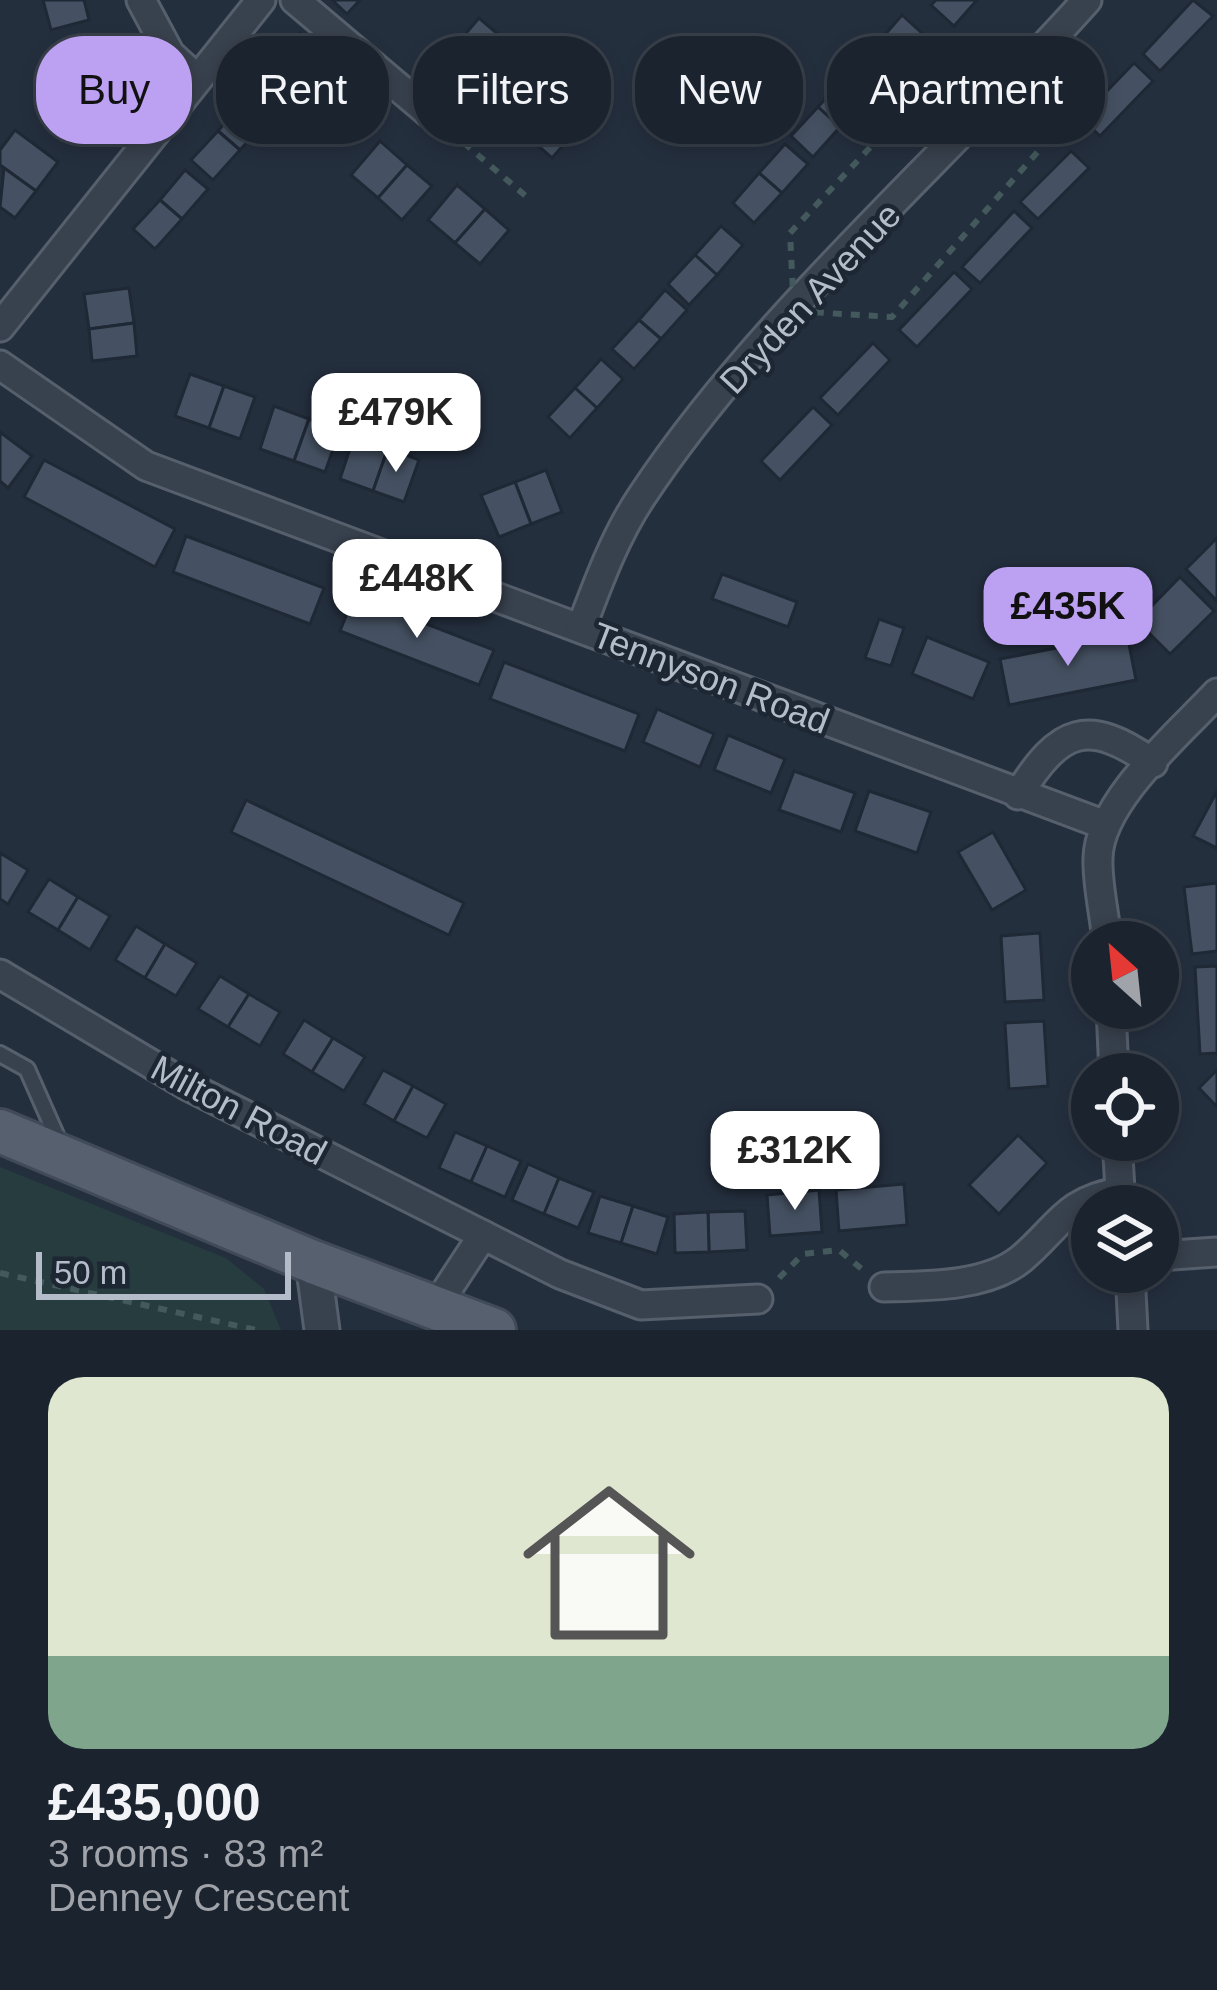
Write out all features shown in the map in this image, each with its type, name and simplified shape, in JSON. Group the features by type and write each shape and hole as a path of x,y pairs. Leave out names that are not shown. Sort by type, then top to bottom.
{"main road":[{"path":"0,1131 313,1262 494,1330"}],"street":[{"path":"141,0 170,54 196,78"},
{"path":"0,327 261,0"},
{"path":"295,0 413,99"},
{"name":"Dryden Avenue","path":"581,628 606,563 641,496 722,393 1087,0"},
{"name":"Tennyson Road","path":"0,365 146,466 1106,825"},
{"path":"1105,921 1098,856 1106,825 1123,794 1217,693"},
{"path":"1018,795 1060,742 1092,731 1122,741 1154,763"},
{"name":"Milton Road","path":"0,974 188,1086 560,1274 641,1305 758,1299"},
{"path":"884,1287 936,1286 1002,1270 1071,1209"},
{"path":"435,1308 483,1235"},
{"path":"1179,1255 1217,1252"},
{"path":"313,1262 322,1330"},
{"path":"1131,1293 1133,1330"}],"lane":[{"path":"0,1054 27,1069 66,1159"}],"path":[{"path":"466,144 528,198"},
{"path":"758,1299 803,1254 839,1250 884,1287"},
{"path":"0,1273 256,1330"}],"green space":[{"path":"0,1167 226,1258 264,1289 281,1330 0,1330"}],"building":[{"path":"43,0 84,0 89,20 51,30"},
{"path":"332,0 360,0 347,14"},
{"path":"936,0 977,0 954,26 931,5"},
{"path":"1193,0 1213,16 1160,71 1143,54"},
{"path":"902,15 924,35 923,36 884,36"},
{"path":"479,18 500,36 464,36"},
{"path":"1134,63 1153,81 1105,131 1105,93"},
{"path":"818,107 827,115 827,141 813,157 799,144 803,123"},
{"path":"15,130 58,162 36,191 0,165 0,150"},
{"path":"216,133 216,144 233,144 240,150 213,180 191,160"},
{"path":"377,144 407,165 378,198 351,175"},
{"path":"536,144 564,144 552,158"},
{"path":"785,144 808,164 782,193 759,173"},
{"path":"1071,151 1089,168 1038,219 1020,202"},
{"path":"407,165 432,186 402,220 378,198"},
{"path":"4,168 36,191 15,218 0,207"},
{"path":"185,170 208,189 182,219 160,200"},
{"path":"759,173 782,193 754,223 733,203"},
{"path":"457,185 485,209 455,243 428,220"},
{"path":"160,200 182,219 155,249 133,229"},
{"path":"485,209 509,230 480,264 455,243"},
{"path":"1014,211 1032,228 980,283 962,267"},
{"path":"721,226 743,245 717,275 695,255"},
{"path":"695,255 717,275 689,305 668,284"},
{"path":"954,272 972,289 917,347 899,330"},
{"path":"129,288 134,323 89,329 84,294"},
{"path":"665,290 687,310 661,339 639,320"},
{"path":"639,320 661,339 634,369 612,349"},
{"path":"134,323 137,356 92,361 89,329"},
{"path":"873,343 890,360 838,415 820,398"},
{"path":"601,359 623,379 597,408 575,388"},
{"path":"190,374 224,386 209,428 175,416"},
{"path":"224,386 255,397 240,439 209,428"},
{"path":"575,388 597,408 570,438 548,417"},
{"path":"274,406 309,419 294,461 260,449"},
{"path":"813,407 832,425 780,480 761,461"},
{"path":"309,419 340,430 325,472 294,461"},
{"path":"0,432 32,456 8,488 0,481"},
{"path":"354,436 388,448 373,491 340,479"},
{"path":"388,448 419,460 404,502 373,491"},
{"path":"44,460 175,529 155,567 24,497"},
{"path":"546,470 562,512 531,524 515,482"},
{"path":"515,482 531,524 499,537 481,495"},
{"path":"186,536 324,588 310,624 173,572"},
{"path":"1217,538 1217,601 1186,569"},
{"path":"722,574 797,602 788,627 712,599"},
{"path":"1180,577 1214,611 1170,654 1137,621"},
{"path":"354,596 494,650 479,685 340,631"},
{"path":"879,619 904,628 891,666 865,658"},
{"path":"1127,634 1136,680 1009,705 1000,659"},
{"path":"927,637 989,662 973,699 912,674"},
{"path":"504,662 639,714 625,751 490,699"},
{"path":"657,709 714,734 700,767 643,742"},
{"path":"728,735 785,759 771,793 714,770"},
{"path":"794,771 855,793 841,832 779,810"},
{"path":"869,791 931,812 917,853 855,831"},
{"path":"1217,791 1217,848 1193,836"},
{"path":"246,800 464,903 449,935 231,832"},
{"path":"993,832 1026,890 992,910 958,852"},
{"path":"0,853 28,870 8,904 0,899"},
{"path":"49,879 78,897 58,930 28,912"},
{"path":"1217,883 1217,951 1192,954 1184,887"},
{"path":"78,897 110,916 90,950 58,930"},
{"path":"136,926 165,944 145,978 115,960"},
{"path":"1040,933 1044,1000 1005,1002 1001,936"},
{"path":"165,944 197,963 176,996 145,978"},
{"path":"1217,966 1217,1053 1200,1054 1195,967"},
{"path":"220,976 249,994 228,1027 198,1009"},
{"path":"249,994 280,1012 260,1046 228,1027"},
{"path":"304,1020 333,1038 312,1072 283,1054"},
{"path":"1044,1021 1048,1086 1009,1089 1005,1023"},
{"path":"333,1038 365,1057 344,1091 312,1072"},
{"path":"383,1070 413,1086 394,1121 364,1104"},
{"path":"1217,1070 1217,1107 1199,1088"},
{"path":"413,1086 446,1104 427,1138 394,1121"},
{"path":"455,1132 487,1146 471,1182 439,1168"},
{"path":"1018,1135 1047,1163 999,1214 969,1185"},
{"path":"487,1146 521,1161 505,1197 471,1182"},
{"path":"528,1164 559,1178 544,1214 512,1200"},
{"path":"559,1178 594,1192 578,1228 544,1214"},
{"path":"904,1184 907,1225 839,1231 836,1190"},
{"path":"819,1190 822,1232 770,1236 767,1195"},
{"path":"600,1196 633,1206 621,1243 588,1233"},
{"path":"633,1206 668,1217 657,1254 621,1243"},
{"path":"745,1211 747,1250 709,1252 708,1212"},
{"path":"708,1212 709,1252 675,1253 674,1214"}]}
